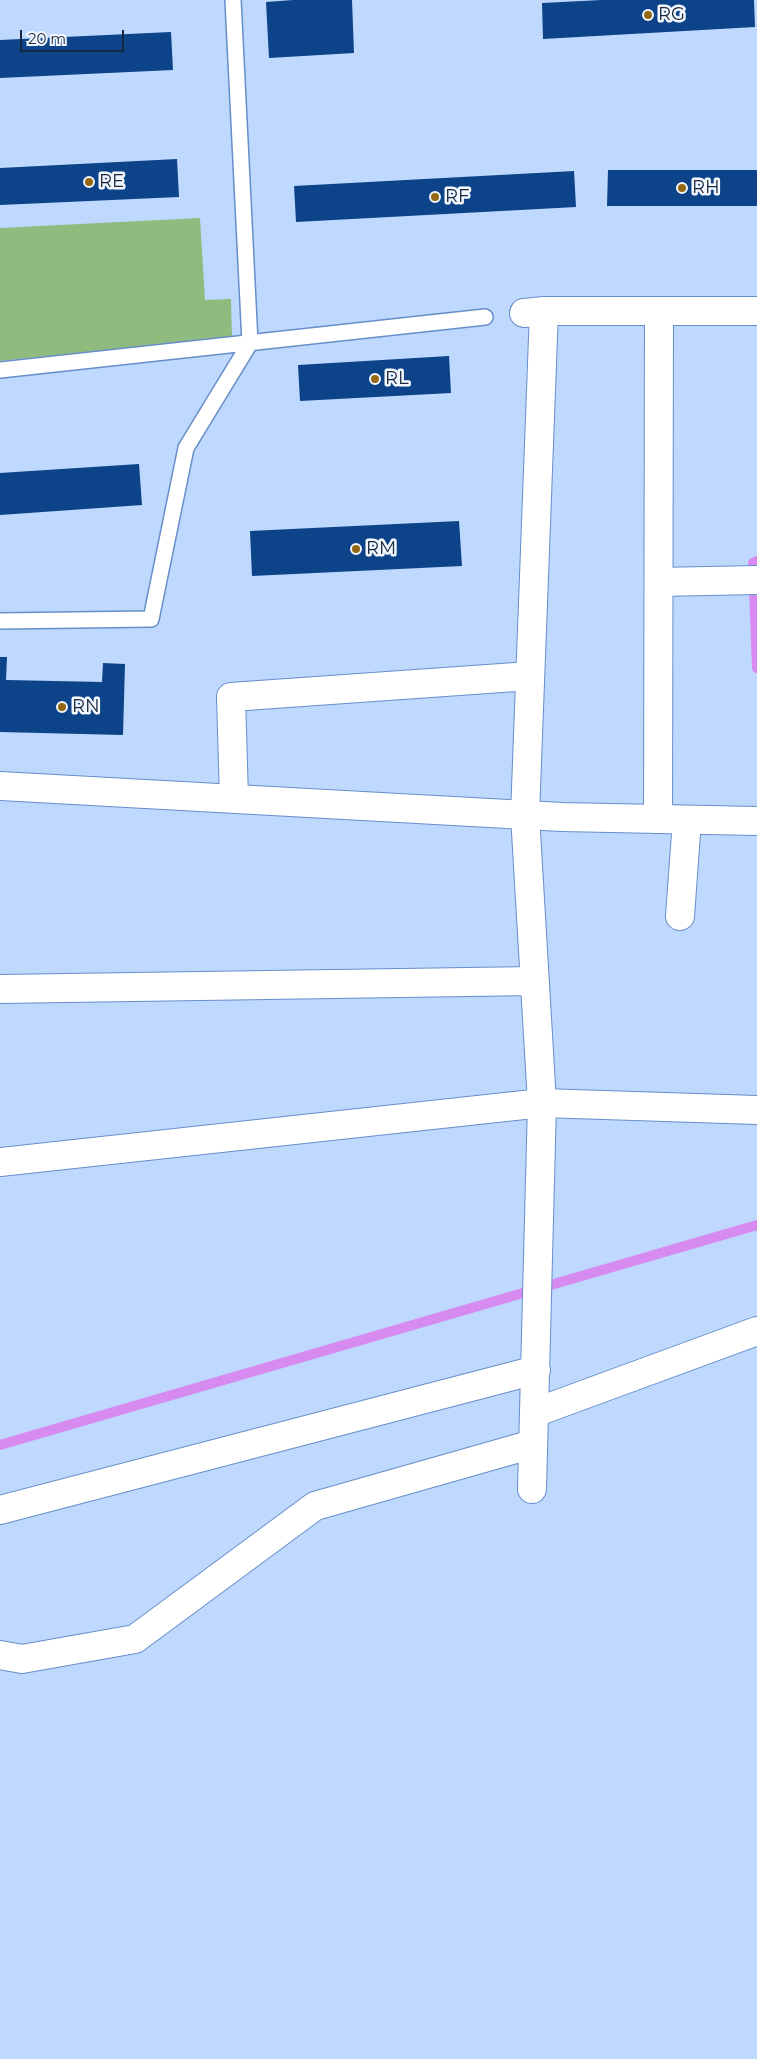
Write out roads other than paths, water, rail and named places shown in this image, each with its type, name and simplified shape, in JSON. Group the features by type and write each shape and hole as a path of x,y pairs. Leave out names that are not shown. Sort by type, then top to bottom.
{"street":[{"path":"658,819 660,311"},
{"path":"532,1489 542,1103 525,815 530,676 534,312 757,311"},
{"path":"659,582 757,580"},
{"path":"234,799 232,697 530,676"},
{"path":"0,786 525,815 757,821"},
{"path":"680,916 687,820"},
{"path":"0,989 535,981"},
{"path":"0,1162 542,1103 757,1110"},
{"path":"534,1413 757,1331"},
{"path":"0,1510 536,1370"},
{"path":"0,1655 22,1660 135,1639 315,1506 533,1444"}],"lane":[{"path":"0,621 151,619 186,448 250,343 233,0"},
{"path":"0,370 485,317"}],"waterway":[{"path":"757,561 753,563 757,668"},
{"path":"0,1445 757,1225"}],"place":[{"name":"RG","path":"648,15"},
{"name":"RE","path":"89,182"},
{"name":"RH","path":"682,188"},
{"name":"RF","path":"435,197"},
{"name":"RL","path":"375,379"},
{"name":"RM","path":"356,549"},
{"name":"RN","path":"62,707"}]}
